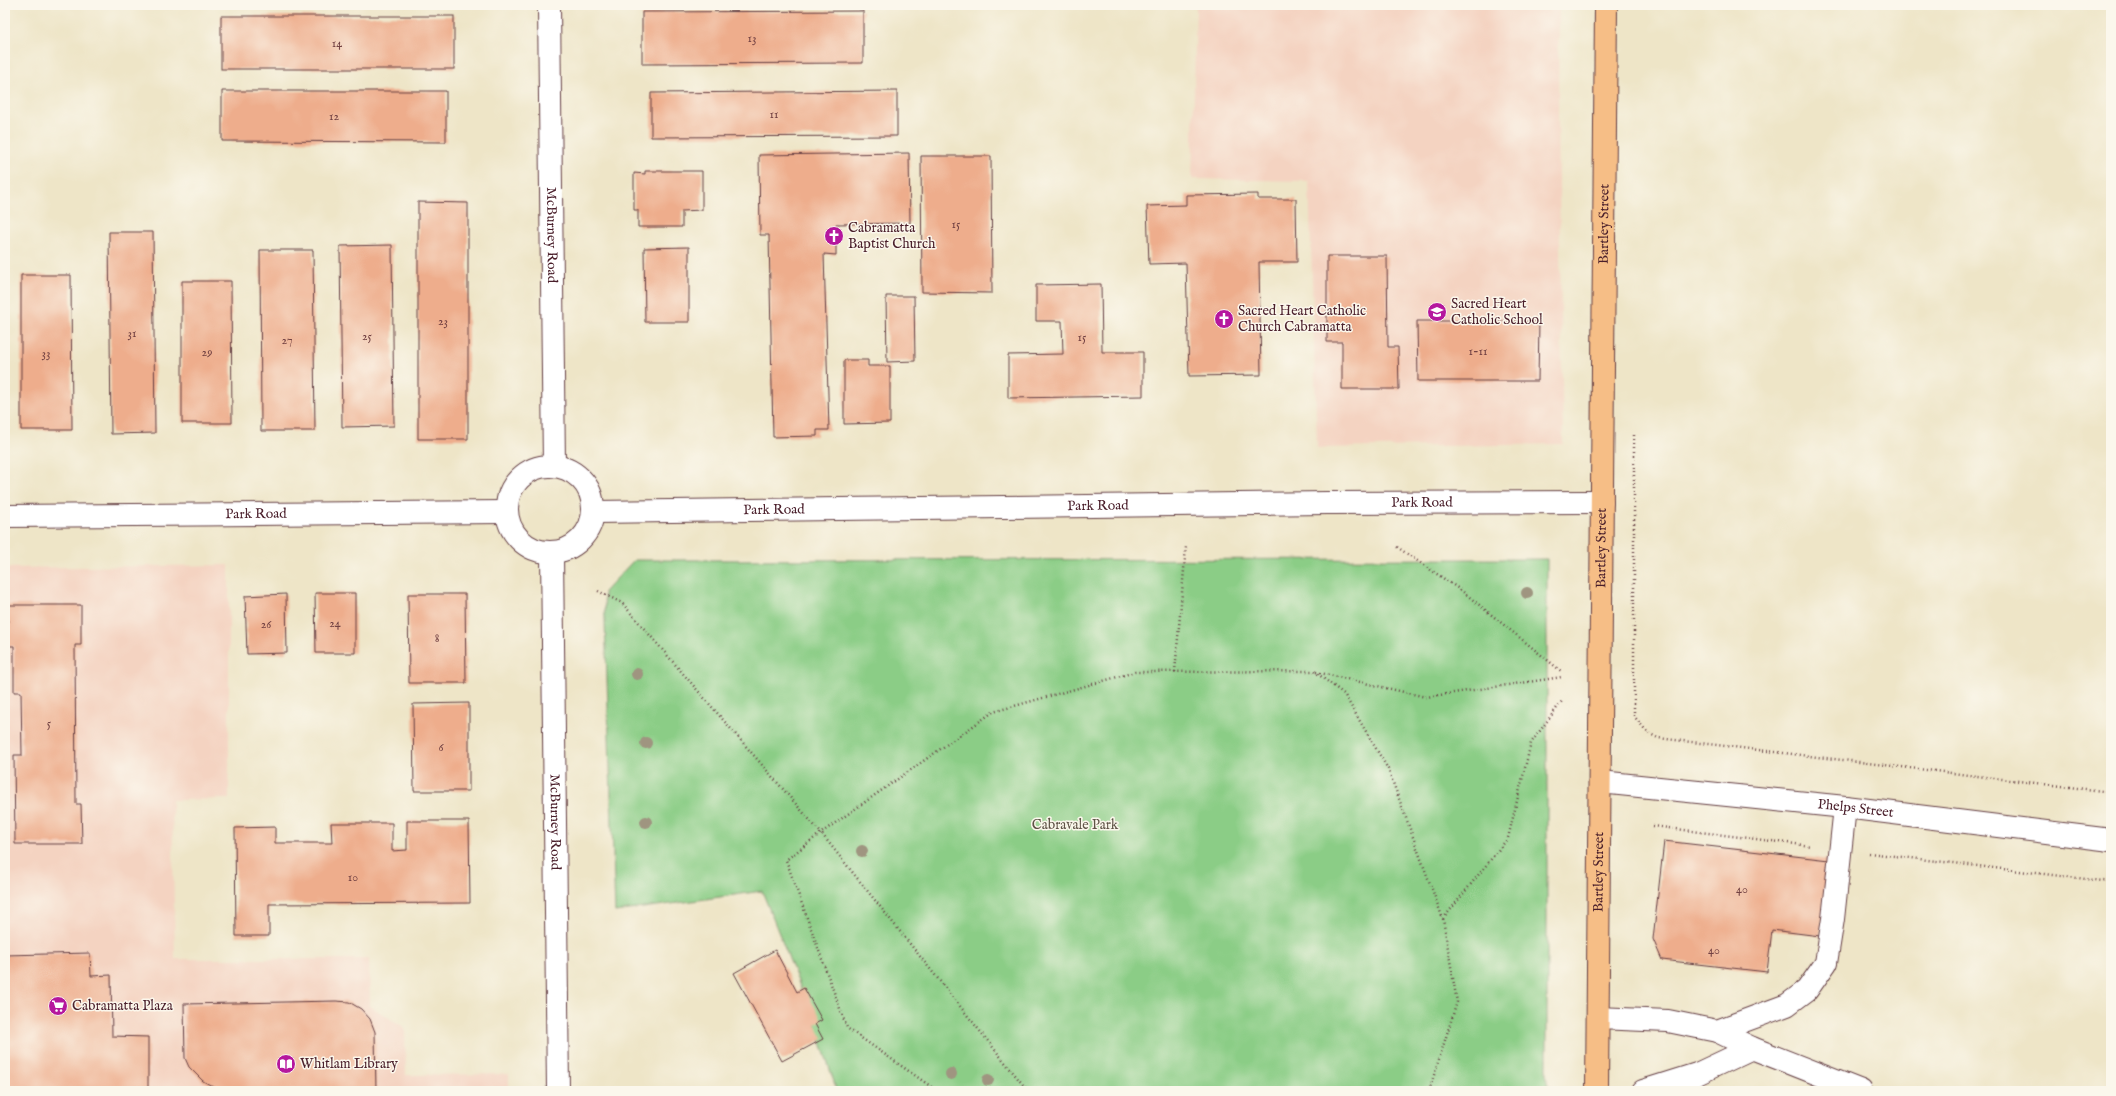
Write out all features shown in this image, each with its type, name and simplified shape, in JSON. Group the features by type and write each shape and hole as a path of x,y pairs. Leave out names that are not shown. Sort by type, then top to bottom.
{"main road":[{"name":"Bartley Street","path":"1597,1091 1606,5"}],"street":[{"name":"McBurney Road","path":"549,5 554,466"},
{"path":"541,466 554,466 566,469 578,476 587,486 592,498 594,512 591,524 585,536 576,544 565,551 552,553 539,552 527,546 517,537 510,525 506,512 510,494 520,478 529,471 541,466"},
{"name":"Park Road","path":"594,512 1602,502"},
{"name":"Park Road","path":"5,516 506,512"},
{"name":"McBurney Road","path":"552,553 558,1091"},
{"name":"Phelps Street","path":"1600,782 1845,808 2111,840"},
{"path":"1717,1031 1787,1005 1807,990 1826,963 1833,919 1839,849 1845,808"},
{"path":"1598,1018 1668,1020 1717,1031 1752,1048 1861,1091"},
{"path":"1643,1091 1697,1074 1752,1048"}],"path":[{"path":"1175,672 1186,546"},
{"path":"1397,547 1462,591 1561,671"},
{"path":"598,591 622,603 821,833 1028,1091"},
{"path":"1314,671 1344,694 1388,769 1443,919 1457,1002 1429,1091"},
{"path":"941,1091 933,1088 847,1028 786,860 821,833 993,712 1134,672 1314,671 1426,697 1562,677"},
{"path":"1443,919 1508,838 1531,744 1562,701"},
{"path":"1634,716 1648,733 1658,738 2111,792"},
{"path":"1653,826 2111,882"}],"shaded area":[{"name":"Sacred Heart Catholic School","path":"1196,5 1559,5 1558,116 1563,444 1317,448 1309,181 1192,179"},
{"path":"229,565 229,799 172,800 175,959 369,959 370,1006 405,1028 406,1075 509,1074 509,1091 5,1091 5,568"}],"green space":[{"name":"Cabravale Park","path":"1547,559 1547,1091 835,1091 835,1085 815,1024 762,891 615,912 604,592 634,560"}],"building":[{"path":"863,11 863,63 642,64 642,12"},
{"path":"221,16 454,16 454,69 221,69"},
{"path":"5,17 7,17 7,74 5,74"},
{"path":"222,91 446,91 446,142 222,141"},
{"path":"897,91 897,136 651,137 651,93"},
{"path":"909,153 910,223 836,224 836,255 824,254 829,430 817,430 817,436 773,437 769,235 760,235 759,155"},
{"path":"921,156 991,156 992,293 922,292"},
{"path":"645,171 702,171 702,210 682,211 682,227 638,227 638,210 634,210 634,173 645,174"},
{"name":"Sacred Heart Catholic Church Cabramatta","path":"1258,194 1258,199 1296,199 1297,262 1259,262 1261,375 1189,376 1186,263 1149,264 1147,206 1186,205 1186,195"},
{"path":"418,202 468,203 468,439 418,439"},
{"path":"109,232 153,232 155,433 111,434"},
{"path":"392,245 394,426 342,427 340,246"},
{"path":"689,247 689,322 645,322 644,248"},
{"path":"260,250 313,250 315,431 261,431"},
{"path":"1327,256 1387,256 1388,347 1398,347 1399,389 1342,389 1342,342 1327,342"},
{"path":"21,275 71,275 72,430 21,430"},
{"path":"182,281 231,281 232,423 182,423"},
{"path":"1101,284 1102,352 1143,352 1143,396 1008,398 1008,355 1063,354 1062,321 1036,321 1036,285"},
{"path":"886,296 914,296 915,361 887,362"},
{"path":"1417,321 1539,321 1538,381 1418,381"},
{"path":"844,360 868,360 868,366 890,366 890,423 844,424"},
{"path":"315,593 355,593 355,653 316,653"},
{"path":"286,594 287,653 247,654 245,596"},
{"path":"408,594 465,594 466,683 409,683"},
{"path":"8,605 81,605 81,645 75,645 76,804 81,804 82,844 15,844 14,755 22,755 21,692 14,692 14,646 8,646"},
{"path":"469,703 469,791 414,791 413,704"},
{"path":"407,821 469,821 470,903 269,904 269,936 236,936 235,828 275,827 275,843 332,843 331,823 392,823 392,851 407,850"},
{"path":"1664,841 1829,860 1820,936 1772,930 1767,972 1662,960 1653,939"},
{"path":"775,950 797,992 804,988 822,1020 815,1024 823,1039 782,1061 734,973"},
{"name":"Cabramatta Plaza","path":"90,953 91,976 111,975 112,1036 148,1037 148,1091 5,1091 5,955"},
{"path":"349,1002 361,1009 370,1019 375,1032 376,1091 221,1091 203,1081 189,1067 185,1058 184,1004"}],"place":[{"name":"Cabramatta Baptist Church","path":"834,236"},
{"name":"Sacred Heart Catholic School","path":"1437,312"},
{"name":"Sacred Heart Catholic Church Cabramatta","path":"1224,319"},
{"name":"Cabramatta Plaza","path":"58,1006"},
{"name":"Whitlam Library","path":"286,1064"}]}
